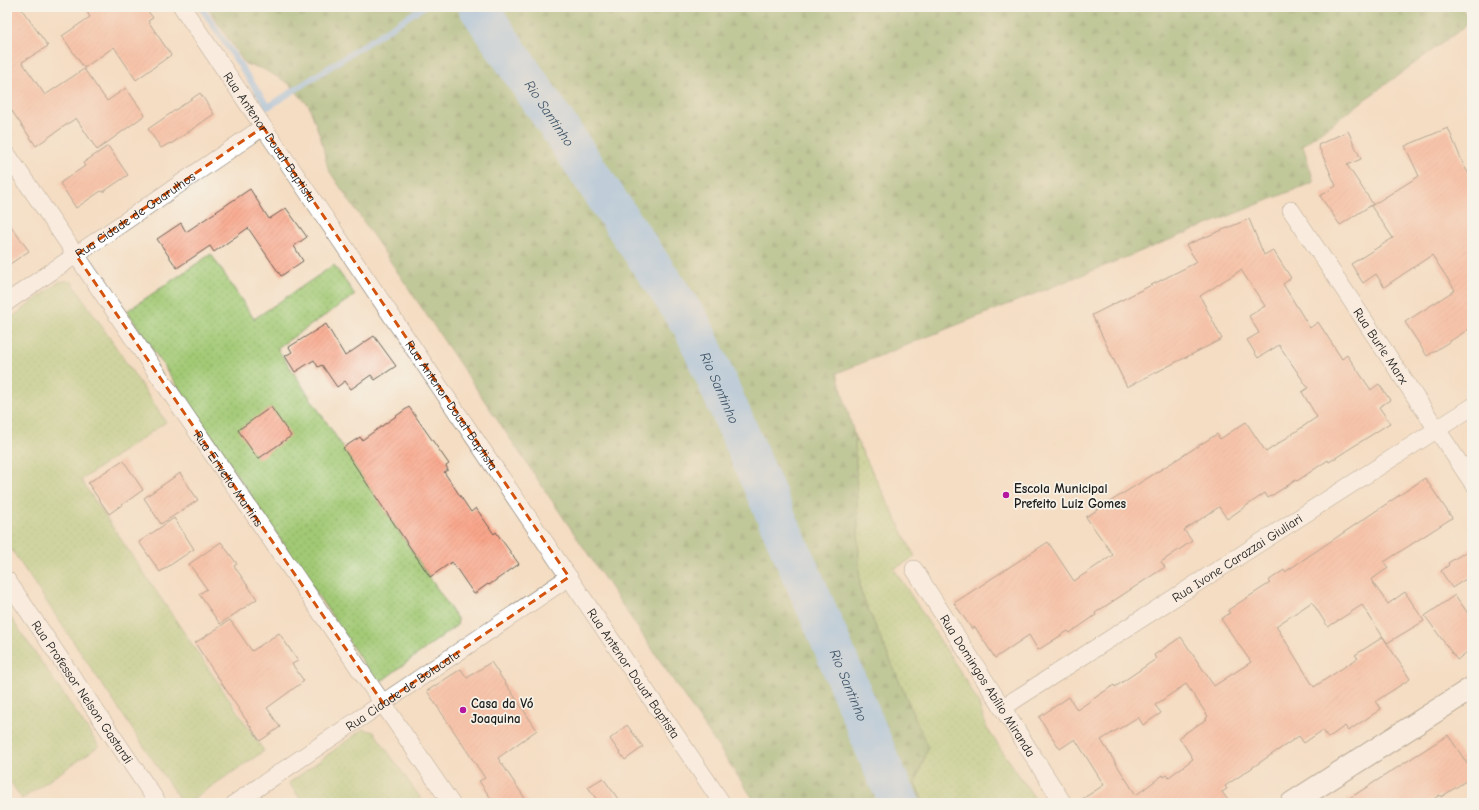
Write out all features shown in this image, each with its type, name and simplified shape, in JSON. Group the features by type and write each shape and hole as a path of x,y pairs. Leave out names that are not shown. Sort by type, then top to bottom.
{"street":[{"name":"Rua Antenor Douat Baptista","path":"182,7 722,803"},
{"name":"Rua Cidade de Guarulhos","path":"7,302 263,127"},
{"name":"Rua Erivelto Martins","path":"7,154 451,803"},
{"name":"Rua Burle Marx","path":"1291,210 1472,482"},
{"name":"Rua Ivone Carazzai Giuliari","path":"1002,708 1472,407"},
{"name":"Rua Domingos Abílio Miranda","path":"914,568 1063,803"},
{"name":"Rua Cidade de Botucatu","path":"235,803 569,577"},
{"name":"Rua Professor Nelson Gastardi","path":"7,580 158,803"},
{"path":"1292,803 1472,688"}],"highlighted area":[{"path":"263,127 569,577 383,703 76,255"}],"green space":[{"path":"207,7 1461,7 1471,22 1303,145 1314,182 837,373 855,437 860,590 928,748 915,784 924,803 756,803 328,169 321,139 309,106 288,83 263,69 245,64"},
{"path":"211,254 254,319 334,265 355,295 277,348 458,620 457,625 383,680 374,679 127,311"},
{"path":"59,282 72,282 166,422 81,480 264,751 187,803 182,803 7,543 7,321"},
{"path":"855,437 915,557 894,569 965,679 979,704 986,727 1038,803 924,803 915,784 928,748 860,590"},
{"path":"7,612 99,746 22,799 7,777"},
{"path":"363,729 374,732 424,803 303,803 289,783"}],"building":[{"path":"7,7 20,7 48,46 22,62 45,95 84,69 107,101 126,88 145,115 97,150 76,118 36,146 7,104"},
{"path":"84,7 145,7 153,18 148,21 171,55 136,80 114,47 84,68 62,36 90,17"},
{"path":"200,93 214,114 171,144 170,143 161,148 148,129"},
{"path":"1448,128 1464,166 1472,179 1472,327 1427,356 1405,322 1455,290 1432,255 1384,287 1376,274 1363,283 1351,264 1393,238 1371,206 1419,176 1405,146"},
{"path":"1348,131 1361,159 1347,165 1373,204 1340,225 1320,196 1336,186 1318,145"},
{"path":"108,146 128,175 76,208 60,183 85,166 83,163"},
{"path":"250,189 269,219 286,208 307,237 294,246 303,261 281,276 248,228 214,252 210,246 177,268 157,239 181,223 186,232"},
{"path":"1249,219 1264,255 1273,250 1291,278 1283,284 1310,328 1318,322 1342,359 1347,355 1371,390 1379,384 1390,400 1379,407 1390,423 1329,462 1328,460 1268,498 1265,493 1227,519 1219,507 1184,530 1192,541 1161,562 1165,567 1095,613 1096,615 1070,633 1068,631 1038,650 1029,635 995,658 975,627 972,629 954,603 1048,542 1074,581 1113,555 1086,517 1217,434 1220,439 1246,422 1266,452 1317,417 1302,392 1308,388 1279,345 1258,358 1247,340 1259,333 1249,316 1265,306 1241,270 1200,296 1222,339 1127,387 1092,315 1197,262 1186,245"},
{"path":"7,221 29,251 7,266"},
{"path":"326,324 345,356 374,336 396,366 375,380 371,375 351,389 345,381 337,387 322,365 318,367 314,360 295,372 285,356 292,352 289,347"},
{"path":"271,407 291,436 258,459 238,430"},
{"path":"409,407 449,464 446,466 448,470 444,472 471,512 476,508 494,534 496,532 519,564 474,594 452,562 430,577 343,448 360,437 362,440"},
{"path":"123,460 143,490 109,514 88,483"},
{"path":"180,473 198,500 161,524 144,498"},
{"path":"1425,478 1452,518 1384,562 1388,568 1371,580 1388,604 1405,592 1424,621 1387,643 1362,605 1328,627 1312,602 1276,626 1314,687 1358,658 1355,655 1383,637 1410,679 1376,701 1381,709 1348,731 1345,726 1328,738 1323,730 1304,743 1299,736 1225,786 1227,789 1222,792 1230,803 1076,803 1104,785 1075,739 1060,749 1039,717 1069,697 1077,710 1114,685 1115,687 1156,659 1154,655 1181,637 1214,686 1251,662 1221,619 1230,613 1228,610 1270,583 1268,581 1284,570 1285,572","holes":["1186,684 1208,716 1206,718 1207,719 1179,737 1193,759 1169,777 1167,775 1164,777 1163,775 1136,795 1101,740 1138,717 1143,725 1161,713 1155,705"]},
{"path":"174,518 194,549 160,572 139,542"},
{"path":"221,542 237,564 234,566 257,599 220,624 199,594 207,589 189,564"},
{"path":"1472,548 1472,575 1452,588 1441,571 1449,565 1448,563"},
{"path":"1455,595 1472,619 1472,648 1457,660 1425,616"},
{"path":"230,620 252,651 279,633 298,661 292,664 304,681 267,708 280,727 260,741 195,643"},
{"path":"491,662 537,730 498,758 528,803 494,803 479,781 485,778 427,691 461,669 467,678"},
{"path":"627,725 643,747 625,760 610,739"},
{"path":"1448,735 1472,771 1472,777 1441,797 1440,795 1427,803 1342,803"},
{"path":"603,778 621,803 599,803 588,787"}],"waterway":[{"path":"201,7 268,107 423,7"},
{"name":"Rio Santinho","path":"478,7 693,327 825,628 885,773 900,803"}],"place":[{"name":"Escola Municipal Prefeito Luiz Gomes","path":"1006,495"},
{"name":"Casa da Vó Joaquina","path":"463,710"}]}
